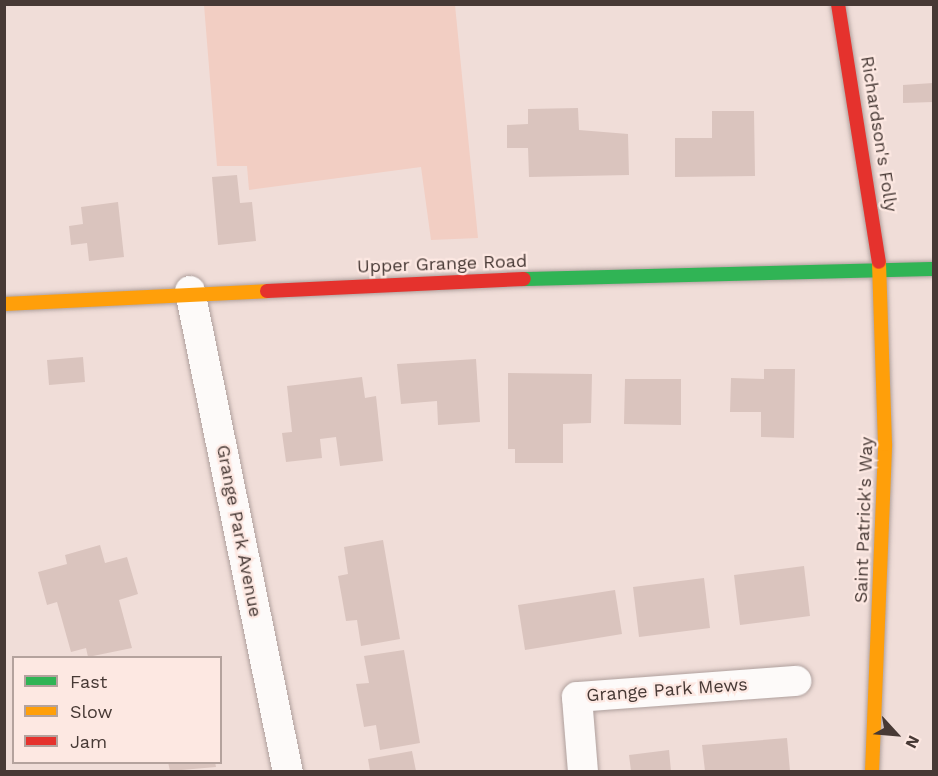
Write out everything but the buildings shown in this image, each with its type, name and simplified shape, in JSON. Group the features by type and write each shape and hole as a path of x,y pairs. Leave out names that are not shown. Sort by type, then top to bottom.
{"street":[{"name":"Richardson's Folly","path":"838,4 880,270"},
{"name":"Upper Grange Road","path":"4,303 190,291 933,269"},
{"name":"Saint Patrick's Way","path":"872,771 885,444 880,270"},
{"name":"Grange Park Avenue","path":"190,291 288,771"},
{"name":"Grange Park Mews","path":"582,771 577,697 796,681"}],"shaded area":[{"path":"204,5 455,5 478,238 431,240 421,167 249,190 247,166 217,166"}],"traffic: fast":[{"path":"524,279 934,269"}],"traffic: slow":[{"path":"872,772 885,444 879,262"},
{"path":"4,304 267,291"}],"traffic: jam":[{"path":"838,4 879,262"},
{"path":"267,291 524,279"}]}
